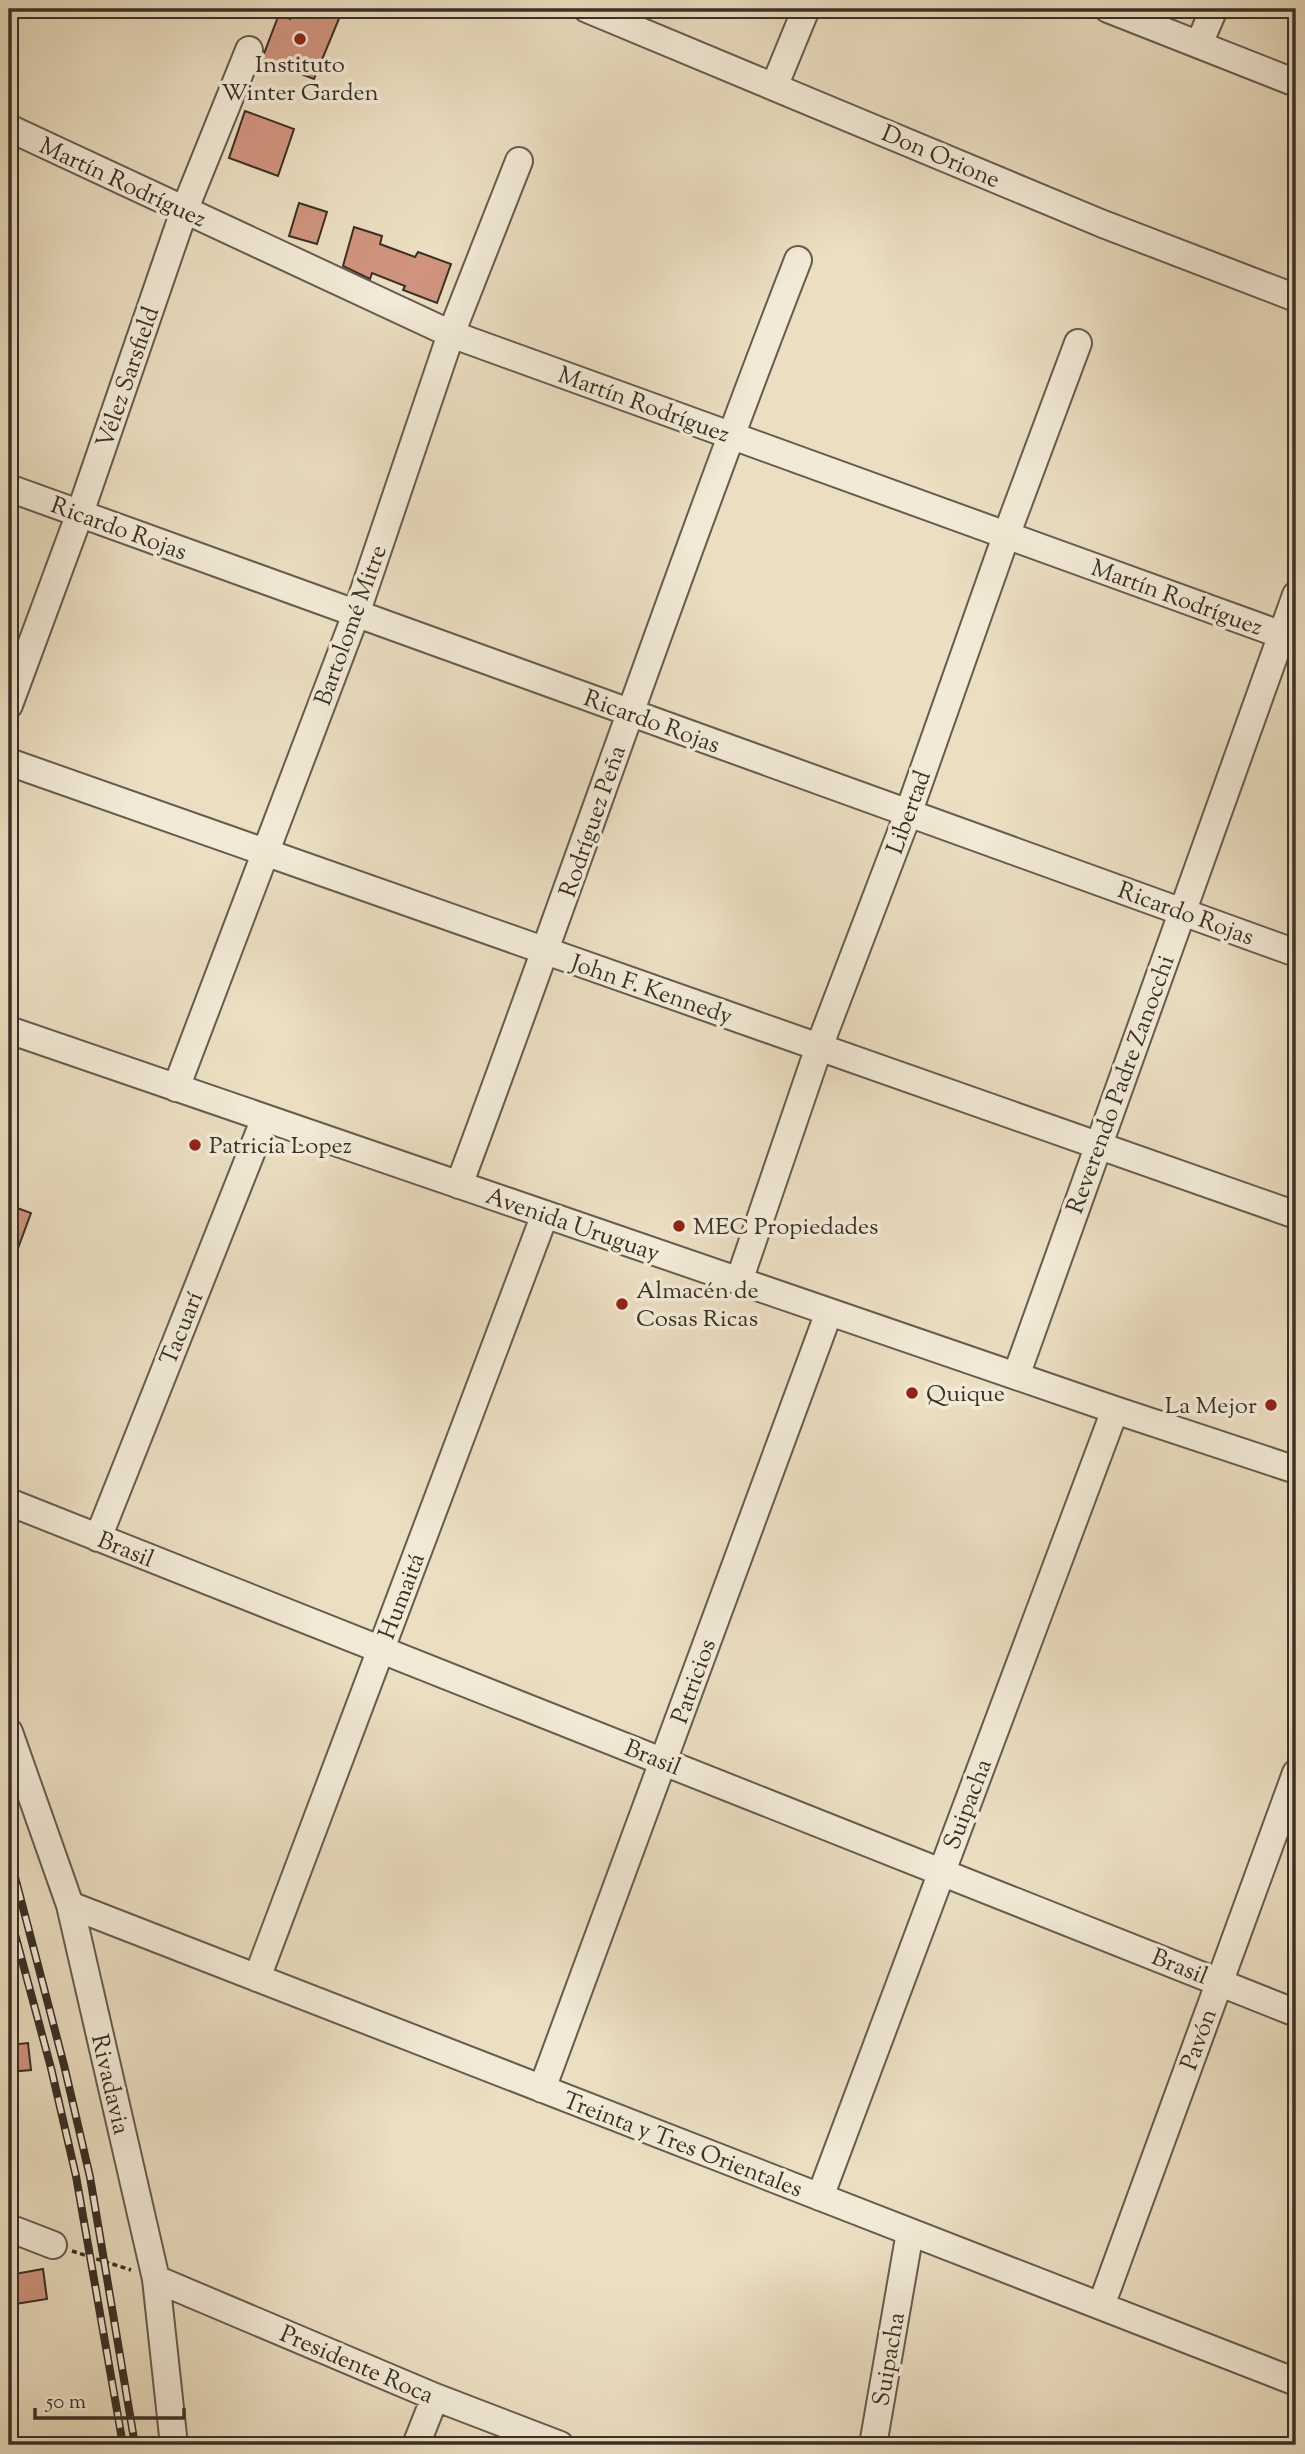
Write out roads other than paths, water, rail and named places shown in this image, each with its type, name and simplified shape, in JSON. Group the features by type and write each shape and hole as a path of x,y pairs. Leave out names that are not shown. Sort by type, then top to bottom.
{"street":[{"name":"Don Orione","path":"587,9 1103,224 1296,298"},
{"path":"775,87 806,9"},
{"path":"1108,9 1296,83"},
{"path":"1199,44 1214,9"},
{"name":"Vélez Sarsfield","path":"9,705 80,513 184,211 249,50"},
{"name":"Martín Rodríguez","path":"9,128 451,334 1289,638"},
{"name":"Bartolomé Mitre","path":"176,1088 356,614 451,334 519,161"},
{"name":"Rodríguez Peña","path":"459,1185 546,952 730,436 798,260"},
{"name":"Libertad","path":"738,1281 819,1047 908,814 1006,536 1078,343"},
{"name":"Ricardo Rojas","path":"9,488 1296,954"},
{"name":"Reverendo Padre Zanocchi","path":"1016,1376 1183,912 1289,638 1296,595"},
{"name":"John F. Kennedy","path":"9,762 1296,1215"},
{"name":"Avenida Uruguay","path":"9,1030 1296,1470"},
{"name":"Tacuarí","path":"98,1538 264,1118"},
{"name":"Humaitá","path":"257,1978 545,1214"},
{"name":"Patricios","path":"542,2089 829,1312"},
{"name":"Suipacha","path":"820,2197 1115,1410"},
{"name":"Brasil","path":"9,1503 1296,2013"},
{"name":"Rivadavia","path":"9,1732 70,1905 156,2279 174,2445"},
{"name":"Pavón","path":"1101,2306 1296,1773"},
{"name":"Treinta y Tres Orientales","path":"70,1905 1296,2382"},
{"path":"9,2228 53,2245"},
{"name":"Suipacha","path":"873,2445 910,2232"},
{"name":"Presidente Roca","path":"156,2279 435,2397 560,2445"},
{"path":"416,2445 435,2397"}],"railway":[{"path":"9,1854 90,2177 135,2445"},
{"path":"9,1912 51,2068 76,2176 123,2445"}],"place":[{"name":"Instituto Winter Garden","path":"300,39"},
{"name":"Patricia Lopez","path":"195,1145"},
{"name":"MEC Propiedades","path":"679,1226"},
{"name":"Almacén de Cosas Ricas","path":"622,1304"},
{"name":"Quique","path":"912,1393"},
{"name":"La Mejor","path":"1271,1405"}]}
